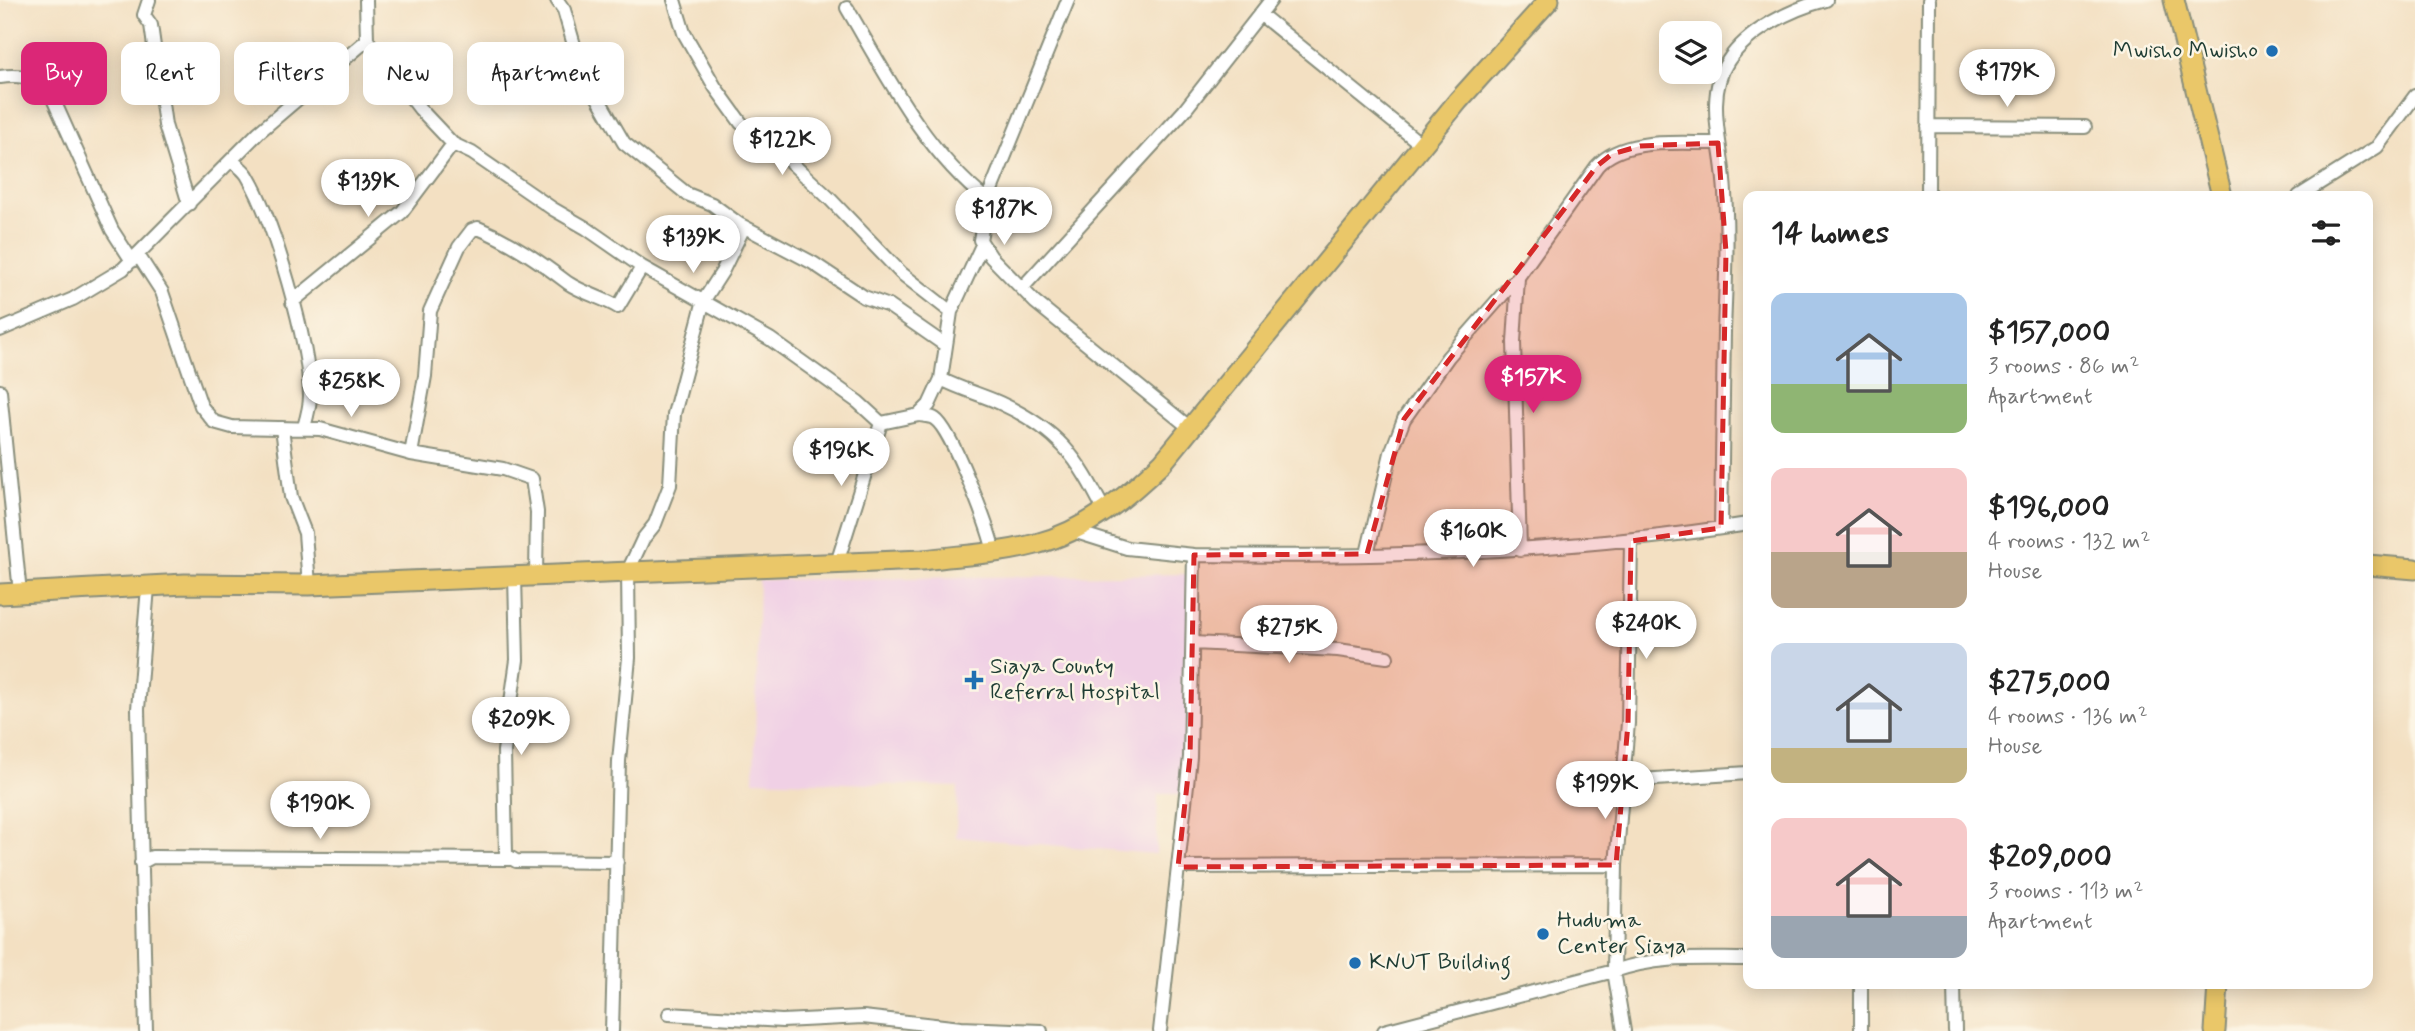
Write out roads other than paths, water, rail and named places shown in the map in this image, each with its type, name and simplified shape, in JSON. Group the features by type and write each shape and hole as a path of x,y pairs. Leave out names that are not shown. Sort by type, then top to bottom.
{"main road":[{"path":"10,593 261,582 309,585 923,560 1037,544 1105,512 1148,476 1497,54 1549,0"},
{"path":"2174,0 2221,191"},
{"path":"2373,565 2415,569"},
{"path":"2215,1031 2218,989"}],"street":[{"path":"149,0 144,15 151,25 165,125 189,204"},
{"path":"366,0 367,40 409,96 453,144 472,153 642,267 770,339 858,402 881,423"},
{"path":"557,0 564,10 591,86 624,143 645,156 687,194 723,210 744,227 813,263 864,297 889,306 945,345"},
{"path":"674,0 684,33 720,95 741,123 769,142 829,198 901,273 951,312"},
{"path":"1023,288 1184,111 1271,0"},
{"path":"1721,528 1726,252 1717,92 1728,61 1750,38 1770,24 1826,0"},
{"path":"1928,0 1928,191"},
{"path":"919,415 929,405 941,379 951,312 982,245 981,223 987,200 1065,2"},
{"path":"847,8 916,124 961,177 987,200"},
{"path":"1260,14 1422,145"},
{"path":"0,330 73,299 135,258 231,160 367,40"},
{"path":"0,77 17,76 41,82 50,92 112,230 162,292 206,415 225,426 304,427 335,432 411,454 503,469 532,479 537,512 536,575"},
{"path":"2307,191 2377,147 2415,96"},
{"path":"1928,126 2085,127"},
{"path":"1367,554 1391,453 1404,419 1448,357 1518,277 1603,159 1640,146 1718,143"},
{"path":"292,302 402,212 453,144"},
{"path":"231,160 245,172 279,252 310,392 304,427"},
{"path":"612,1031 619,761 629,659 628,571 643,539 655,524 670,485 674,414 704,300 744,227"},
{"path":"411,454 425,376 429,312 460,247 472,230 478,228 506,240 542,262 570,284 618,307 642,267"},
{"path":"982,245 1035,302 1190,428"},
{"path":"1518,277 1513,320 1520,551"},
{"path":"941,379 1016,411 1055,435 1070,450 1105,512"},
{"path":"0,391 10,593"},
{"path":"881,423 919,415 936,419 951,440 984,513 994,552"},
{"path":"837,563 881,423"},
{"path":"282,428 291,497 305,533 309,585"},
{"path":"1070,530 1115,546 1194,555 1367,554 1520,551 1631,541 1743,525"},
{"path":"1625,1031 1614,971 1616,865 1625,780 1631,541"},
{"path":"1160,1031 1187,800 1194,555"},
{"path":"508,859 505,851 504,751 517,660 515,576"},
{"path":"146,1031 138,709 148,587"},
{"path":"1193,643 1338,650 1387,657"},
{"path":"1625,780 1743,773"},
{"path":"141,863 152,857 617,862"},
{"path":"1178,867 1616,865"},
{"path":"1384,1031 1643,961 1670,957 1743,959"},
{"path":"1861,989 1861,1031"},
{"path":"1954,989 1955,1031"},
{"path":"669,1014 794,1021 863,1017 961,1030 1041,1031"}],"place":[{"name":"Mwisho Mwisho","path":"2272,51"},
{"name":"Siaya County Referral Hospital","path":"974,680"},
{"name":"Huduma Center Siaya","path":"1543,934"},
{"name":"KNUT Building","path":"1355,963"}]}
